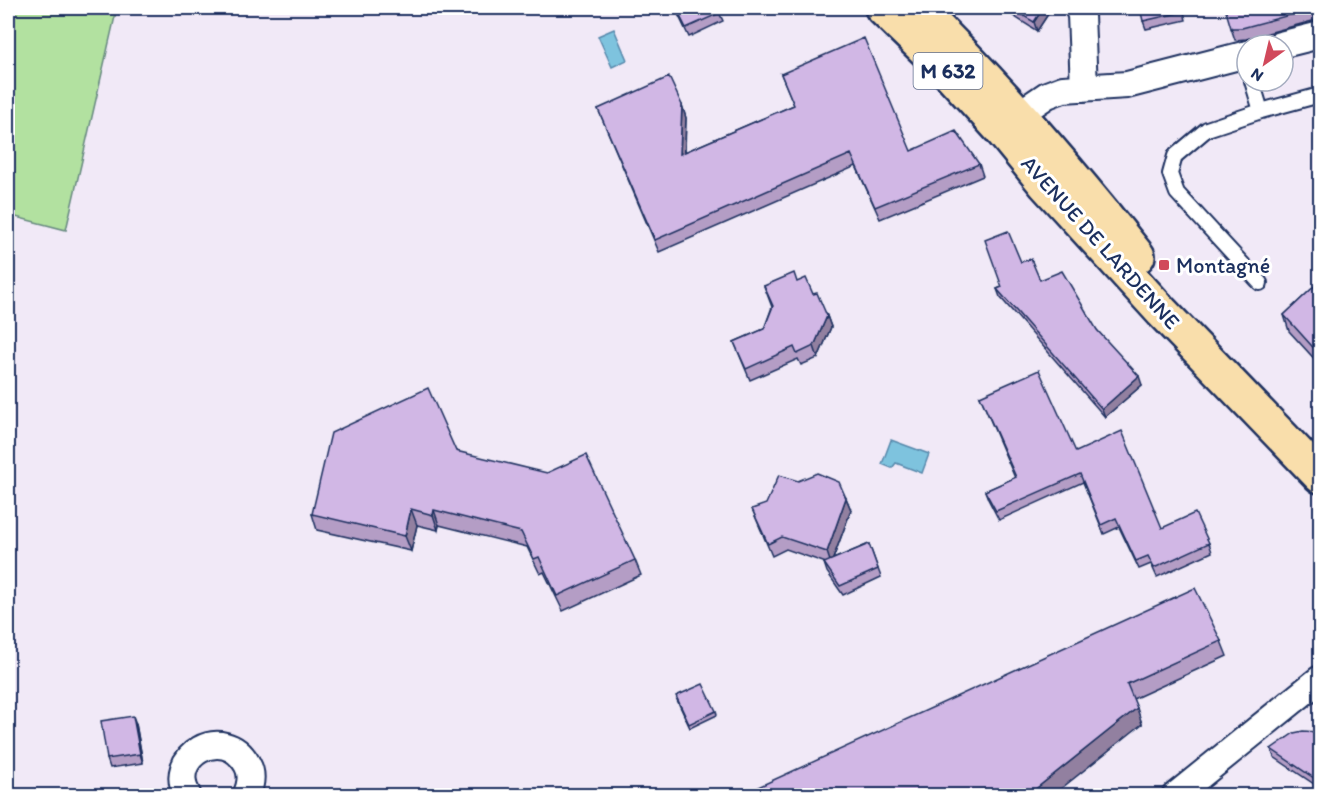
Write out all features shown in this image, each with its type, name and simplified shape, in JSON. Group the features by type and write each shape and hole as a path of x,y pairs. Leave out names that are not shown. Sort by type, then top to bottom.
{"main road":[{"name":"AVENUE DE LARDENNE","path":"882,8 951,75 1010,122 1084,188 1174,301 1234,366 1320,444"},
{"name":"AVENUE DE LARDENNE","path":"917,8 1010,122 1045,183 1162,312 1320,476"}],"street":[{"path":"1078,8 1084,88"},
{"path":"1295,41 1320,35"},
{"path":"1010,122 1047,95 1063,89 1127,85 1235,60"},
{"path":"1175,795 1320,679"},
{"path":"188,795 182,780 184,767 191,756 202,747 216,744 231,747 243,756 250,769 251,782 246,795"}],"lane":[{"path":"1256,93 1261,111"},
{"path":"1260,283 1177,193 1170,174 1175,156 1208,129 1261,111 1320,95"}],"green space":[{"path":"8,8 128,8 116,12 66,230 8,215"}],"water":[{"path":"614,29 627,60 612,67 598,36"},
{"path":"891,440 929,454 922,473 896,463 892,468 882,464"}],"building":[{"path":"676,8 717,8 720,13 686,28"},
{"path":"1010,8 1043,8 1034,22"},
{"path":"1140,8 1182,8 1183,12 1143,21"},
{"path":"1225,8 1312,9 1242,28 1231,28"},
{"path":"864,38 911,151 956,131 979,164 875,207 851,154 655,240 598,109 669,77 682,105 680,154 794,105 781,74"},
{"path":"1008,231 1021,262 1031,259 1040,280 1062,271 1097,330 1139,376 1102,409 997,289 1002,287 985,240"},
{"path":"794,273 797,282 806,278 813,294 817,293 827,316 814,346 797,354 794,347 746,369 734,342 764,329 773,306 764,286"},
{"path":"1320,281 1320,355 1284,315"},
{"path":"1039,370 1076,452 1122,431 1162,528 1195,513 1209,543 1154,568 1148,556 1136,561 1116,518 1101,525 1080,474 996,511 985,491 1016,477 980,396"},
{"path":"428,388 456,451 547,473 586,455 635,560 557,596 539,557 534,559 521,532 434,510 433,515 411,509 405,536 312,514 331,433"},
{"path":"817,473 839,482 846,498 827,552 782,537 768,544 752,509 766,504 779,475 798,481"},
{"path":"869,544 878,569 840,586 824,563"},
{"path":"1195,588 1221,641 1127,684 1137,708 1028,795 749,795 747,792"},
{"path":"703,684 716,711 689,724 676,696"},
{"path":"133,716 140,754 107,759 101,721"},
{"path":"1303,731 1320,733 1320,782 1271,749 1294,733"}],"place":[{"name":"Montagné","path":"1164,265"}]}
